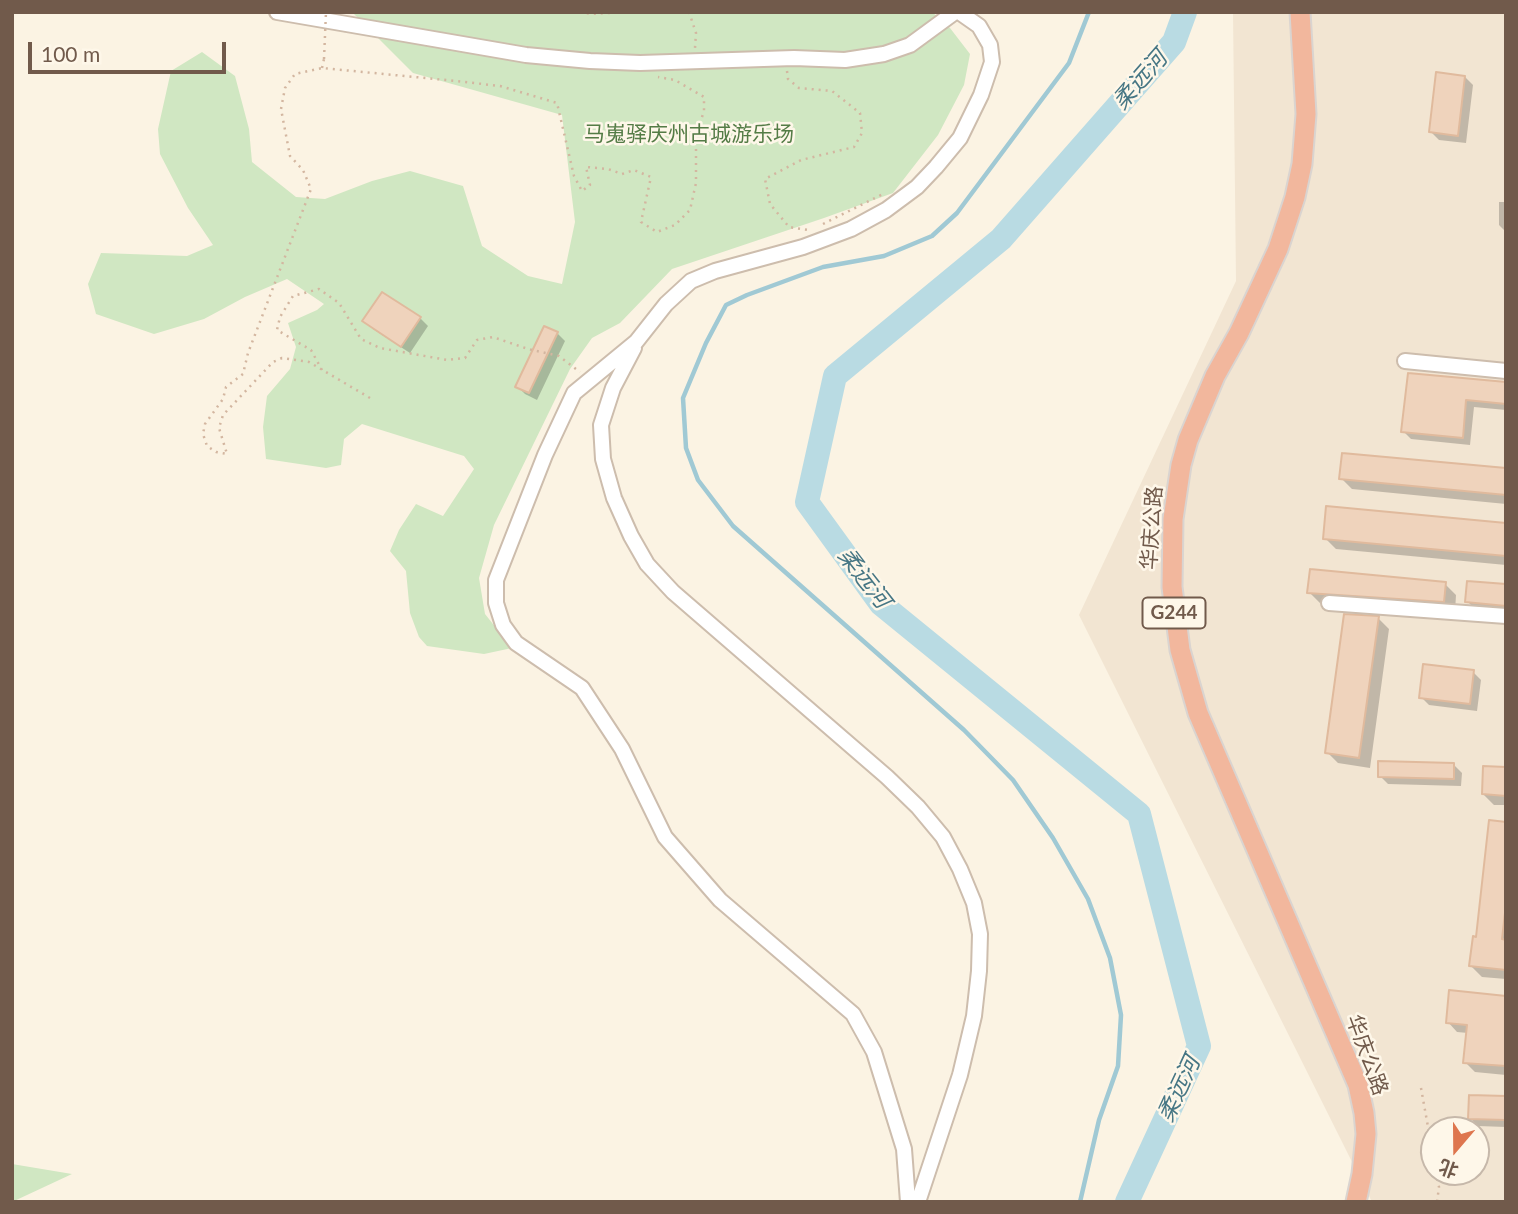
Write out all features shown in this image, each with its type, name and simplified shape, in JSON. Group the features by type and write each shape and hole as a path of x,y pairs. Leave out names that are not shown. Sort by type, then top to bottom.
{"highway":[{"name":"华庆公路","path":"1293,12 1299,91 1298,138 1288,195 1272,247 1208,375 1181,439 1166,518 1165,587 1173,651 1193,717 1350,1088 1357,1115 1358,1143 1356,1175 1349,1202"},
{"name":"华庆公路","path":"1300,12 1306,114 1302,164 1295,197 1289,222 1273,261 1215,376 1188,440 1179,475 1173,519 1172,587 1180,650 1198,713 1358,1085 1366,1134 1363,1174 1356,1202"}],"street":[{"path":"277,12 526,55 590,61 644,63 845,60 884,54 911,45 957,12 979,26 990,46 992,62 981,95 960,138 917,187 886,210 851,229 803,247 715,271 691,281 666,304 636,342 613,388 601,425 603,459 614,498 647,564 673,592 887,777 918,807 943,837 960,869 974,904 980,934 974,1016 960,1075 918,1202"},
{"path":"636,342 574,393 545,455 503,559 496,580 496,603 503,625 516,643 582,688 622,748 665,836 720,900 853,1014 874,1052 904,1149 908,1202"},
{"path":"1405,360 1506,371"},
{"path":"1329,603 1506,616"}],"path":[{"path":"322,68 326,12"},
{"path":"580,12 626,12"},
{"path":"689,12 696,33 695,62"},
{"path":"785,59 788,79 799,88 832,91 860,113 862,133 854,147 801,160 765,179 770,204 789,227 810,230"},
{"path":"370,398 309,362 282,358 274,362 223,415 219,428 227,454 216,452 207,446 203,434 205,424 223,399 226,387 243,374 248,353 311,189 303,170 290,156 281,109 285,88 295,74 322,68 500,86 557,103 574,176 583,191 590,185 586,167 608,169 622,174 634,170 651,177 641,222 657,232 675,225 690,209 696,183 696,135 704,111 704,97 675,80 653,76 644,63"},
{"path":"822,225 891,190"},
{"path":"322,370 311,350 277,330 280,317 293,296 319,289 339,303 361,339 380,348 447,360 465,358 477,340 493,337 559,356 590,380"},
{"path":"1421,1088 1426,1116"}],"shaded area":[{"path":"1233,12 1506,12 1506,1202 1372,1202 1079,615 1236,281"}],"green space":[{"name":"马嵬驿庆州古城游乐场","path":"352,12 932,12 950,28 970,54 964,85 938,135 893,193 672,269 620,323 592,338 570,369 494,525 479,578 485,614 512,648 484,654 427,646 419,637 410,613 406,571 390,551 399,530 416,504 443,516 474,469 464,456 362,424 344,439 341,465 326,468 266,459 263,427 267,396 290,369 296,347 288,323 324,304 287,279 204,319 154,334 96,314 88,284 101,253 187,256 213,245 188,208 160,154 158,129 171,71 202,52 235,76 249,129 252,162 296,197 325,199 372,181 410,171 463,186 482,246 528,276 562,284 575,222 562,115 413,73"},
{"path":"12,1164 72,1174 12,1202"}],"building":[{"path":"1436,72 1465,76 1458,136 1429,132"},
{"path":"382,292 421,317 401,347 362,321"},
{"path":"544,326 558,332 529,393 515,387"},
{"path":"1408,373 1506,382 1506,404 1466,400 1463,438 1401,432"},
{"path":"1342,453 1506,468 1506,495 1339,479"},
{"path":"1326,506 1506,523 1506,556 1323,539"},
{"path":"1310,569 1446,582 1444,602 1307,593"},
{"path":"1467,581 1506,584 1506,606 1465,602"},
{"path":"1344,614 1379,616 1359,758 1325,753"},
{"path":"1423,664 1474,670 1470,704 1419,698"},
{"path":"1378,761 1454,763 1454,779 1378,777"},
{"path":"1483,766 1506,767 1506,796 1482,794"},
{"path":"1489,820 1506,822 1506,904 1502,939 1506,940 1506,970 1469,966 1473,936 1476,937"},
{"path":"1449,990 1506,996 1506,1066 1463,1063 1467,1025 1446,1023"},
{"path":"1469,1095 1506,1096 1506,1120 1490,1120 1490,1116 1468,1116"}],"waterway":[{"path":"1080,1202 1099,1120 1118,1066 1121,1015 1110,958 1088,899 1053,838 1013,780 964,730 733,526 698,480 686,448 683,398 706,343 726,305 823,267 884,256 932,236 957,213 1069,63 1089,12"},
{"name":"柔远河","path":"1127,1202 1199,1046 1139,814 881,604 807,502 835,376 1001,239 1174,42 1185,12"}]}
